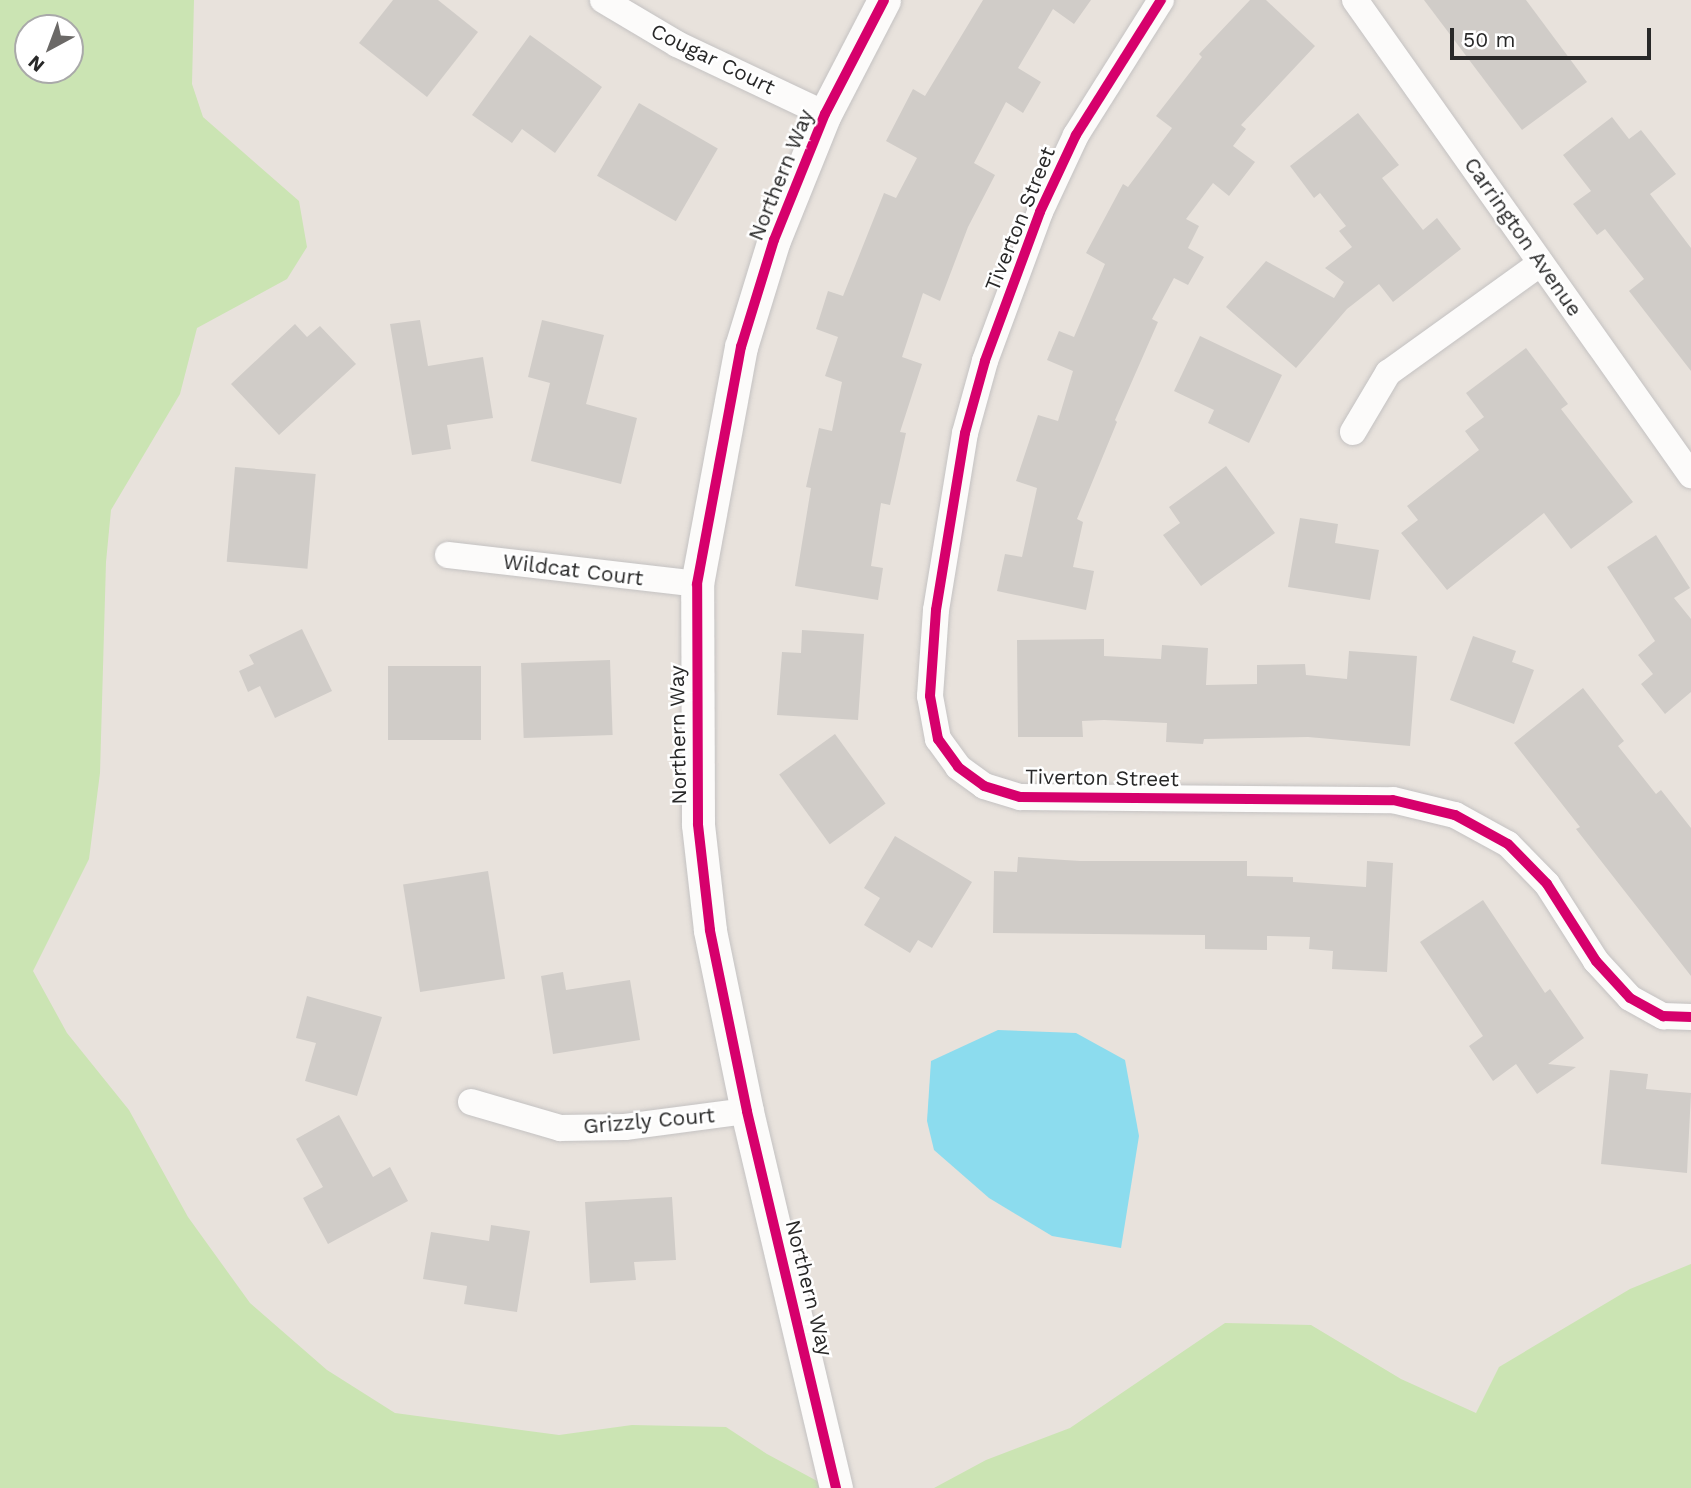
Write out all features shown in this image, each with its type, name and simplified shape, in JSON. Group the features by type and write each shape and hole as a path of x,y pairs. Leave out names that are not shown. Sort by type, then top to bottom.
{"street":[{"name":"Cougar Court","path":"603,0 677,44 825,114"},
{"name":"Northern Way","path":"835,1483 747,1111 710,930 698,824 697,584 741,347 774,240 825,114 884,0"},
{"name":"Tiverton Street","path":"1161,0 1076,135 1040,212 985,361 965,433 936,610 930,696 938,739 958,767 984,786 1020,797 1393,800 1455,815 1508,844 1547,884 1595,961 1630,998 1663,1016 1691,1017"},
{"name":"Carrington Avenue","path":"1355,0 1691,475"},
{"path":"1353,432 1388,373 1541,263"},
{"name":"Wildcat Court","path":"448,555 697,584"},
{"name":"Grizzly Court","path":"471,1102 560,1128 625,1127 747,1111"}],"green space":[{"path":"0,0 194,0 192,84 203,117 299,201 307,247 287,279 197,328 180,394 111,510 106,562 100,773 89,859 33,971 67,1033 129,1110 188,1217 250,1303 327,1370 395,1413 559,1435 632,1425 726,1427 767,1454 819,1482 821,1488 0,1488"},
{"path":"1691,1264 1691,1488 934,1488 986,1460 1070,1428 1225,1323 1311,1325 1401,1379 1476,1413 1499,1367 1630,1289"}],"water":[{"path":"998,1030 1076,1033 1125,1060 1139,1136 1121,1248 1052,1236 989,1198 934,1150 927,1121 931,1061"}],"building":[{"path":"393,0 438,0 478,32 427,97 359,43"},
{"path":"983,0 1091,0 1074,24 1053,9 1018,68 1041,82 1023,113 1006,102 974,163 995,175 968,227 940,301 923,293 902,357 922,364 900,432 906,433 890,505 881,503 871,566 883,568 878,600 795,586 811,488 806,487 819,428 832,431 842,382 825,376 838,337 816,329 828,291 843,296 884,193 896,198 917,158 886,141 913,89 925,96"},
{"path":"1250,0 1266,0 1315,46 1241,125 1246,129 1233,146 1255,162 1229,196 1213,183 1186,219 1199,226 1188,248 1204,257 1188,285 1174,278 1152,319 1158,322 1115,420 1117,422 1077,519 1083,522 1073,567 1094,571 1086,610 997,591 1005,554 1022,557 1037,488 1016,481 1038,415 1058,421 1073,371 1047,360 1059,331 1074,337 1105,264 1086,253 1123,184 1128,187 1172,128 1156,116 1202,57 1199,54"},
{"path":"1424,0 1526,0 1587,82 1522,130"},
{"path":"530,35 602,87 555,153 522,129 512,143 472,115"},
{"path":"639,103 718,148 676,221 597,176"},
{"path":"1358,113 1399,165 1382,178 1423,230 1437,218 1461,249 1393,302 1379,284 1347,309 1296,368 1226,307 1266,261 1334,298 1344,282 1325,268 1352,247 1339,231 1346,226 1320,193 1314,198 1290,166"},
{"path":"1612,117 1629,139 1641,130 1676,174 1650,194 1691,248 1691,371 1629,291 1644,279 1605,229 1597,235 1573,204 1591,191 1563,155"},
{"path":"420,320 428,366 483,357 493,418 447,425 451,449 412,455 390,324"},
{"path":"542,320 604,335 586,404 637,418 621,484 531,461 550,383 528,377"},
{"path":"295,324 307,337 320,326 356,364 279,435 231,384"},
{"path":"1200,336 1282,375 1249,443 1208,423 1214,410 1174,391"},
{"path":"1526,348 1568,404 1561,409 1633,502 1571,549 1544,513 1447,590 1401,533 1418,520 1407,506 1479,450 1465,431 1484,417 1466,393"},
{"path":"1226,466 1275,533 1201,586 1163,535 1180,523 1169,507"},
{"path":"235,467 316,474 307,569 227,562"},
{"path":"1300,518 1338,524 1335,543 1379,550 1370,600 1288,587"},
{"path":"1656,535 1690,588 1674,598 1691,619 1691,692 1665,714 1641,684 1653,674 1638,655 1655,641 1607,567"},
{"path":"302,629 332,691 275,718 260,686 248,692 239,671 254,664 249,655"},
{"path":"802,630 864,634 858,720 777,715 782,652 801,653"},
{"path":"1473,636 1516,651 1512,662 1534,670 1514,724 1450,700"},
{"path":"1104,639 1104,656 1161,659 1162,645 1208,648 1206,685 1257,684 1257,665 1305,664 1306,675 1347,679 1349,651 1417,656 1410,746 1308,737 1204,739 1203,744 1166,742 1167,723 1104,720 1082,721 1083,737 1018,737 1017,640"},
{"path":"610,660 613,735 524,738 521,663"},
{"path":"388,666 481,666 481,740 388,740"},
{"path":"1583,688 1624,741 1618,746 1656,794 1661,790 1691,828 1691,976 1576,829 1580,827 1514,743"},
{"path":"835,734 886,804 830,844 779,775"},
{"path":"895,836 972,882 932,948 918,940 910,953 864,925 880,898 864,888"},
{"path":"1018,857 1080,861 1247,861 1247,876 1293,877 1293,882 1366,887 1367,861 1393,863 1387,972 1332,969 1333,951 1309,949 1310,937 1267,936 1267,950 1205,949 1205,935 993,933 994,871 1017,872"},
{"path":"488,871 505,979 420,992 403,884"},
{"path":"1483,900 1545,993 1550,989 1584,1038 1548,1064 1576,1067 1537,1094 1516,1064 1493,1081 1469,1046 1483,1036 1420,942"},
{"path":"563,972 566,990 630,980 640,1040 553,1054 541,976"},
{"path":"307,996 382,1017 357,1096 305,1081 316,1043 296,1038"},
{"path":"1610,1070 1648,1074 1646,1089 1691,1093 1687,1173 1601,1164"},
{"path":"339,1115 373,1177 390,1167 408,1201 328,1244 303,1198 323,1187 296,1139"},
{"path":"672,1197 676,1260 634,1262 636,1280 590,1283 585,1202"},
{"path":"491,1225 530,1231 517,1312 464,1304 467,1286 423,1279 431,1232 489,1241"}],"cycle path":[{"path":"836,1488 747,1111 710,930 698,824 697,584 741,347 774,240 825,114 884,0"},
{"path":"1161,0 1076,135 1040,212 985,361 965,433 936,610 930,696 938,739 958,767 984,786 1020,797 1393,800 1455,815 1508,844 1547,884 1596,961 1630,998 1663,1016 1691,1017"}]}
